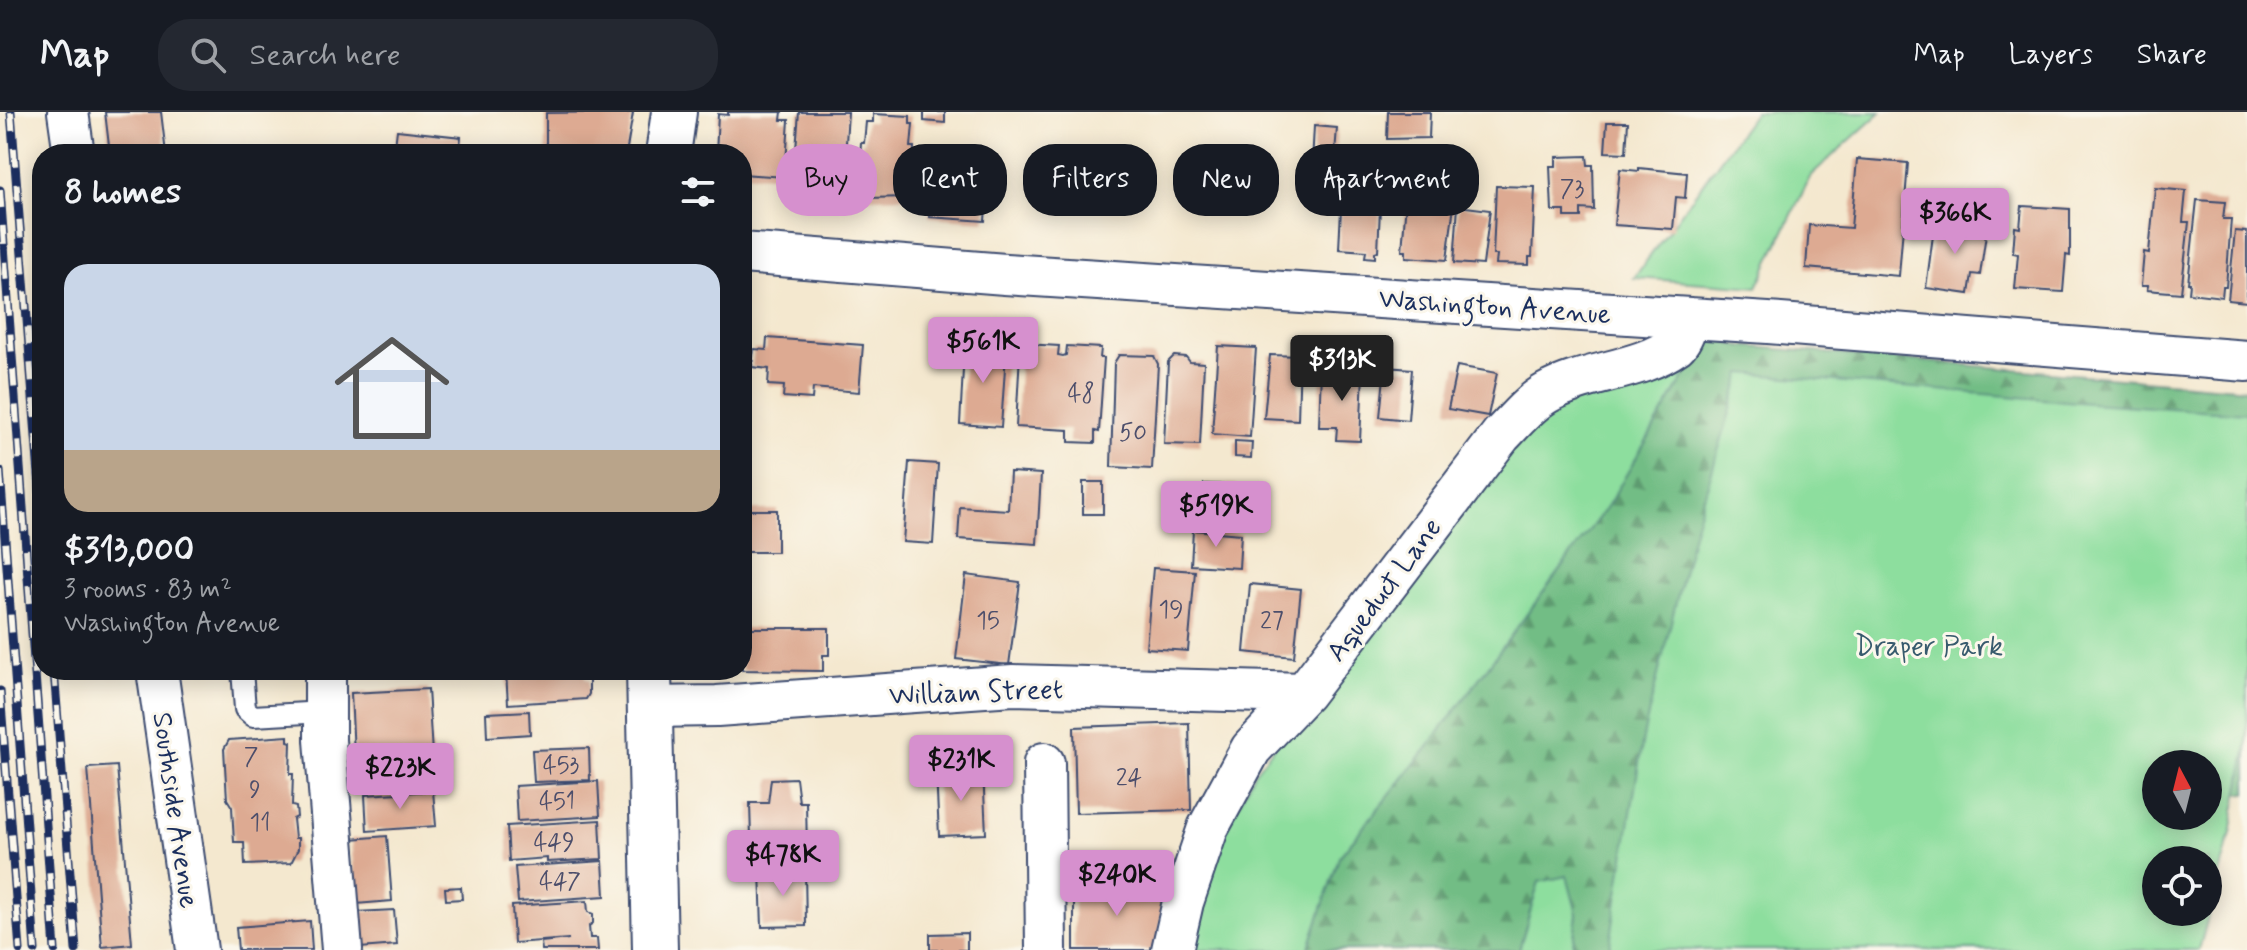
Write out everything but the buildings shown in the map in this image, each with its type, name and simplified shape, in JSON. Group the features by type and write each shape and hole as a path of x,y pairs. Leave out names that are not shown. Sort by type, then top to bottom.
{"street":[{"path":"68,112 73,144"},
{"path":"669,144 674,112"},
{"name":"Washington Avenue","path":"752,254 1005,274 1690,318 2247,361"},
{"name":"Aqueduct Lane","path":"1172,950 1183,902 1208,828 1251,749 1304,693 1491,448 1529,406 1547,393 1627,368 1678,344 1690,318"},
{"name":"Southside Avenue","path":"158,680 197,950"},
{"path":"325,680 324,712 342,950"},
{"name":"William Street","path":"649,688 717,706 1013,685 1304,693"},
{"path":"649,688 655,950"},
{"path":"1044,763 1046,950"}],"lane":[{"path":"243,680 247,713 253,716 324,712"}],"green space":[{"path":"1755,112 1881,112 1811,175 1757,287 1634,278"},
{"name":"Draper Park","path":"1707,339 1743,346 2247,389 2247,793 2222,796 2222,750 2142,750 2142,770 1734,950 1572,950 1577,914 1566,877 1539,882 1519,950 1308,950 1339,857 1428,747 1608,505"},
{"path":"1707,339 1608,505 1428,747 1339,857 1308,950 1189,950 1222,837 1254,773 1531,419 1566,400 1642,379"},
{"name":"Draper Park","path":"1742,373 2089,403 2247,413 2247,746 2231,833 2222,866 2222,846 2142,846 2142,926 2206,926 2199,950 1609,950 1644,732 1693,533"},
{"path":"1567,876 1577,914 1572,950 1519,950 1539,882"}],"railway":[{"path":"11,112 32,384"},
{"path":"0,190 32,632"},
{"path":"0,471 35,950"},
{"path":"35,680 55,950"},
{"path":"55,680 76,950"},
{"path":"0,691 20,950"}]}
